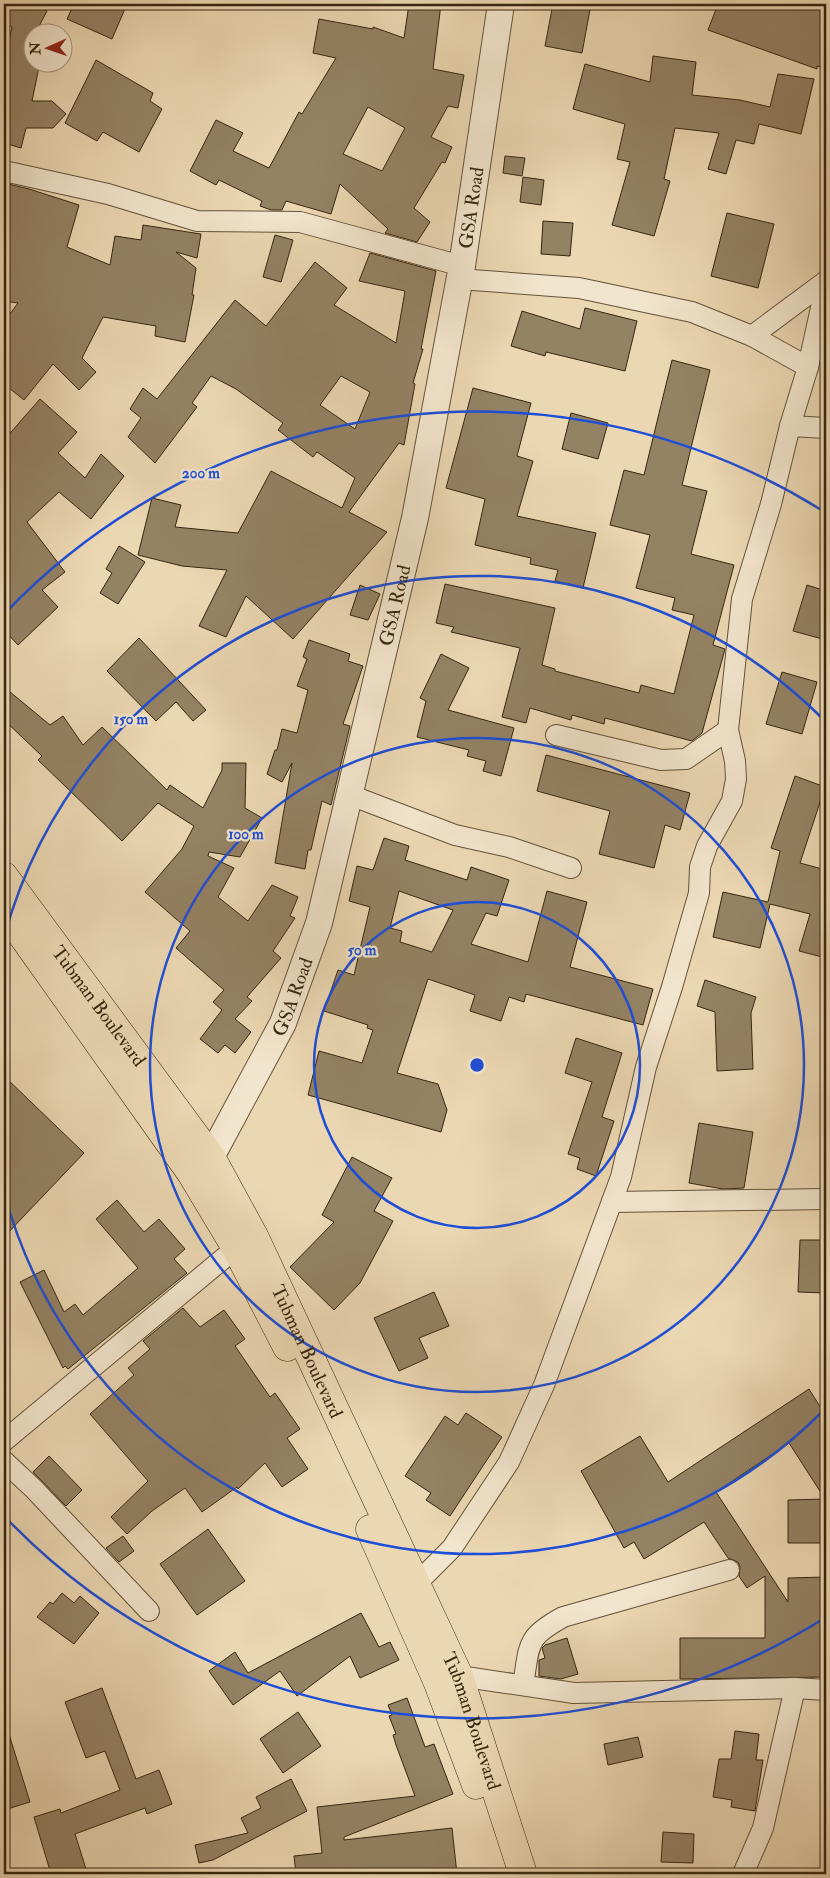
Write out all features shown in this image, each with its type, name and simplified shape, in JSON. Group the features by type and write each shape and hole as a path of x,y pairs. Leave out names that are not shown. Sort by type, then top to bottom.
{"highway":[{"name":"Tubman Boulevard","path":"4,876 201,1165 236,1248 308,1389 438,1683 506,1874"},
{"name":"Tubman Boulevard","path":"4,910 255,1238 459,1676 523,1874"}],"street":[{"name":"GSA Road","path":"201,1165 283,1023 319,923 415,518 460,272 500,4"},
{"path":"4,171 108,194 197,221 300,222 460,272 579,288 692,312 752,336 808,367"},
{"path":"752,336 826,283"},
{"path":"415,1585 452,1548 509,1462 544,1385 621,1177 646,1067 672,987 699,893 700,867 707,846 732,801 736,779 735,761 728,730 742,600 771,504 790,426 808,367 826,283"},
{"path":"790,426 826,428"},
{"path":"556,736 661,760 686,760 728,730"},
{"path":"350,795 455,835 509,847 571,868"},
{"path":"612,1202 826,1199"},
{"path":"4,1442 236,1248"},
{"path":"4,1461 149,1611"},
{"path":"523,1685 530,1642 541,1629 563,1617 729,1570"},
{"path":"459,1676 574,1693 795,1688 826,1690"},
{"path":"743,1874 763,1828 795,1688"}],"building":[{"path":"10,4 34,4 47,11 41,22 22,22 22,72 38,72 32,101 52,101 66,114 53,128 26,128 21,148 4,143 4,62 12,27 4,22 4,15"},
{"path":"74,4 127,4 112,39 67,19"},
{"path":"409,4 441,4 433,69 464,75 458,108 448,106 431,137 452,147 445,163 442,162 414,208 430,222 417,242 385,233 388,229 340,184 331,214 286,201 282,210 271,210 260,206 262,201 219,180 216,185 190,171 216,120 243,133 233,151 269,168 299,112 302,114 336,58 313,53 319,19 373,29 373,27 404,38","holes":["368,107 405,128 382,171 343,154"]},
{"path":"553,4 591,4 582,53 545,46"},
{"path":"718,4 787,4 826,11 826,68 817,66 817,69 708,30"},
{"path":"653,56 696,62 692,95 740,100 770,107 778,74 814,79 801,134 759,124 754,144 736,140 726,174 708,169 719,133 675,128 664,179 670,181 654,236 612,225 630,162 617,159 625,124 573,109 585,64 650,82"},
{"path":"96,60 153,93 150,101 162,109 139,152 103,132 97,141 65,123"},
{"path":"505,156 525,158 522,176 503,173"},
{"path":"523,177 544,180 541,205 520,202"},
{"path":"4,183 79,205 67,247 110,265 115,236 141,240 143,225 201,234 197,258 176,252 196,268 192,295 194,295 185,342 155,336 156,326 103,317 82,358 96,372 79,390 53,364 24,400 4,384 4,322 18,303 4,301"},
{"path":"727,213 774,224 758,288 711,276"},
{"path":"543,221 573,223 570,256 541,254"},
{"path":"275,235 293,240 281,282 263,277"},
{"path":"370,253 436,271 421,349 423,349 413,383 415,384 404,445 399,443 349,512 387,532 293,639 246,596 226,637 199,626 227,570 182,566 138,555 152,498 181,505 175,527 238,533 271,471 342,508 355,478 317,452 313,457 278,430 283,423 236,389 211,376 192,403 197,407 155,463 128,437 141,418 130,409 143,388 157,399 235,300 266,326 315,262 347,288 334,305 396,343 405,291 359,281","holes":["341,376 370,392 355,429 320,405"]},
{"path":"585,308 637,321 625,371 546,352 545,356 511,346 522,311 580,329"},
{"path":"672,360 710,370 682,485 707,491 691,554 734,565 713,645 725,649 702,733 692,741 605,718 604,724 572,715 571,720 530,708 526,723 502,717 520,648 451,632 454,627 436,623 445,584 555,608 542,665 555,669 555,671 639,693 641,685 674,694 694,615 672,610 675,598 636,588 650,535 610,525 624,470 644,475"},
{"path":"473,388 531,403 517,456 533,461 517,516 596,533 583,588 555,581 558,570 530,564 531,558 475,545 485,499 446,488"},
{"path":"40,399 77,432 58,453 85,478 101,454 124,476 91,519 59,492 27,522 65,572 42,590 58,607 18,645 4,630 4,440"},
{"path":"571,413 608,423 598,459 562,449"},
{"path":"119,546 145,562 118,604 100,593 112,573 106,569"},
{"path":"360,585 380,594 368,620 350,615"},
{"path":"807,585 826,591 826,640 793,631"},
{"path":"139,638 206,710 193,721 176,702 156,721 107,671"},
{"path":"309,640 350,654 348,661 363,666 343,724 350,726 331,805 322,801 311,850 308,850 305,869 275,863 292,763 282,782 267,774 275,750 277,750 282,729 297,733 308,690 297,686 307,659 303,657"},
{"path":"441,654 469,668 448,710 514,728 501,776 483,771 486,761 467,756 469,750 417,737 426,701 420,698"},
{"path":"782,672 817,682 802,734 766,724"},
{"path":"4,687 50,725 63,716 83,745 102,727 167,790 170,785 203,808 222,770 222,763 246,763 245,808 262,818 240,857 209,852 208,856 234,868 218,897 248,921 272,885 298,897 290,916 295,918 273,951 281,958 247,997 252,1001 235,1019 251,1032 235,1053 225,1045 218,1053 200,1039 222,1010 213,1002 224,990 176,948 190,931 145,892 182,849 194,826 158,803 122,841 38,760 42,756 4,720"},
{"path":"546,755 690,793 680,830 665,825 654,868 599,854 610,811 537,791"},
{"path":"795,776 825,787 800,863 826,870 826,958 799,951 810,914 770,904 760,948 713,937 723,892 768,902 780,851 771,848"},
{"path":"384,838 409,846 405,860 467,880 471,867 509,880 497,916 486,913 471,944 528,962 547,891 587,902 570,967 653,989 643,1025 526,994 524,1002 509,997 501,1021 470,1011 475,995 428,979 397,1073 438,1084 447,1110 441,1132 308,1095 319,1051 362,1063 373,1030 367,1028 368,1025 324,1011 338,970 354,975 370,907 349,901 357,866 373,870","holes":["399,891 453,910 432,952 400,942 402,931 390,928"]},
{"path":"705,980 756,997 751,1013 753,1069 717,1071 715,1012 697,1006"},
{"path":"576,1038 622,1053 602,1117 614,1121 596,1176 577,1169 580,1158 568,1154 592,1082 565,1073"},
{"path":"4,1076 84,1153 4,1237"},
{"path":"699,1123 753,1132 744,1188 723,1189 689,1183"},
{"path":"352,1157 392,1178 374,1211 393,1221 360,1283 334,1310 290,1267 334,1222 322,1215"},
{"path":"117,1200 144,1232 159,1219 185,1249 174,1259 187,1273 68,1369 65,1366 63,1368 20,1282 44,1270 64,1312 75,1304 83,1315 138,1268 96,1219"},
{"path":"800,1240 826,1240 826,1293 798,1292"},
{"path":"434,1292 449,1326 419,1338 428,1358 399,1371 374,1318"},
{"path":"183,1308 200,1327 224,1310 245,1339 235,1346 270,1397 275,1393 300,1429 287,1438 308,1469 282,1487 265,1463 238,1489 237,1487 202,1512 185,1488 152,1511 127,1534 111,1517 148,1481 90,1414 134,1375 128,1368 150,1349 143,1341"},
{"path":"809,1389 826,1416 826,1543 788,1543 788,1500 825,1499 789,1443 716,1492 788,1602 788,1578 826,1577 826,1677 680,1679 680,1638 765,1638 765,1576 747,1588 739,1576 740,1567 738,1562 728,1558 704,1522 644,1559 634,1542 624,1548 581,1471 640,1436 668,1482"},
{"path":"466,1413 502,1437 450,1516 426,1500 431,1493 405,1476 445,1416 458,1425"},
{"path":"49,1456 82,1490 66,1506 33,1472"},
{"path":"208,1529 245,1581 197,1615 160,1564"},
{"path":"123,1536 134,1551 119,1562 106,1548"},
{"path":"62,1593 74,1603 80,1596 99,1613 74,1644 37,1617 50,1602 53,1604"},
{"path":"361,1613 379,1647 390,1642 399,1660 360,1678 350,1656 297,1696 280,1671 233,1705 209,1671 235,1652 248,1673"},
{"path":"567,1638 578,1674 561,1679 539,1676 539,1660 545,1658 542,1648 545,1645"},
{"path":"102,1688 136,1779 159,1770 172,1804 147,1814 145,1808 75,1834 86,1869 69,1874 51,1874 34,1817 60,1809 61,1813 120,1790 105,1751 86,1758 65,1702"},
{"path":"407,1698 425,1747 434,1744 453,1794 344,1837 344,1840 452,1828 457,1874 296,1874 294,1856 322,1853 317,1807 415,1796 393,1735 396,1734 389,1716 392,1715 388,1705"},
{"path":"298,1712 321,1746 283,1773 260,1739"},
{"path":"4,1731 8,1731 30,1802 4,1810"},
{"path":"735,1731 759,1734 756,1760 763,1760 755,1811 731,1807 732,1800 713,1797 719,1759 731,1759"},
{"path":"638,1737 643,1757 608,1765 604,1744"},
{"path":"291,1779 307,1811 213,1860 199,1863 195,1845 248,1833 241,1818 261,1808 256,1797"},
{"path":"663,1832 694,1834 693,1863 661,1862"}]}
